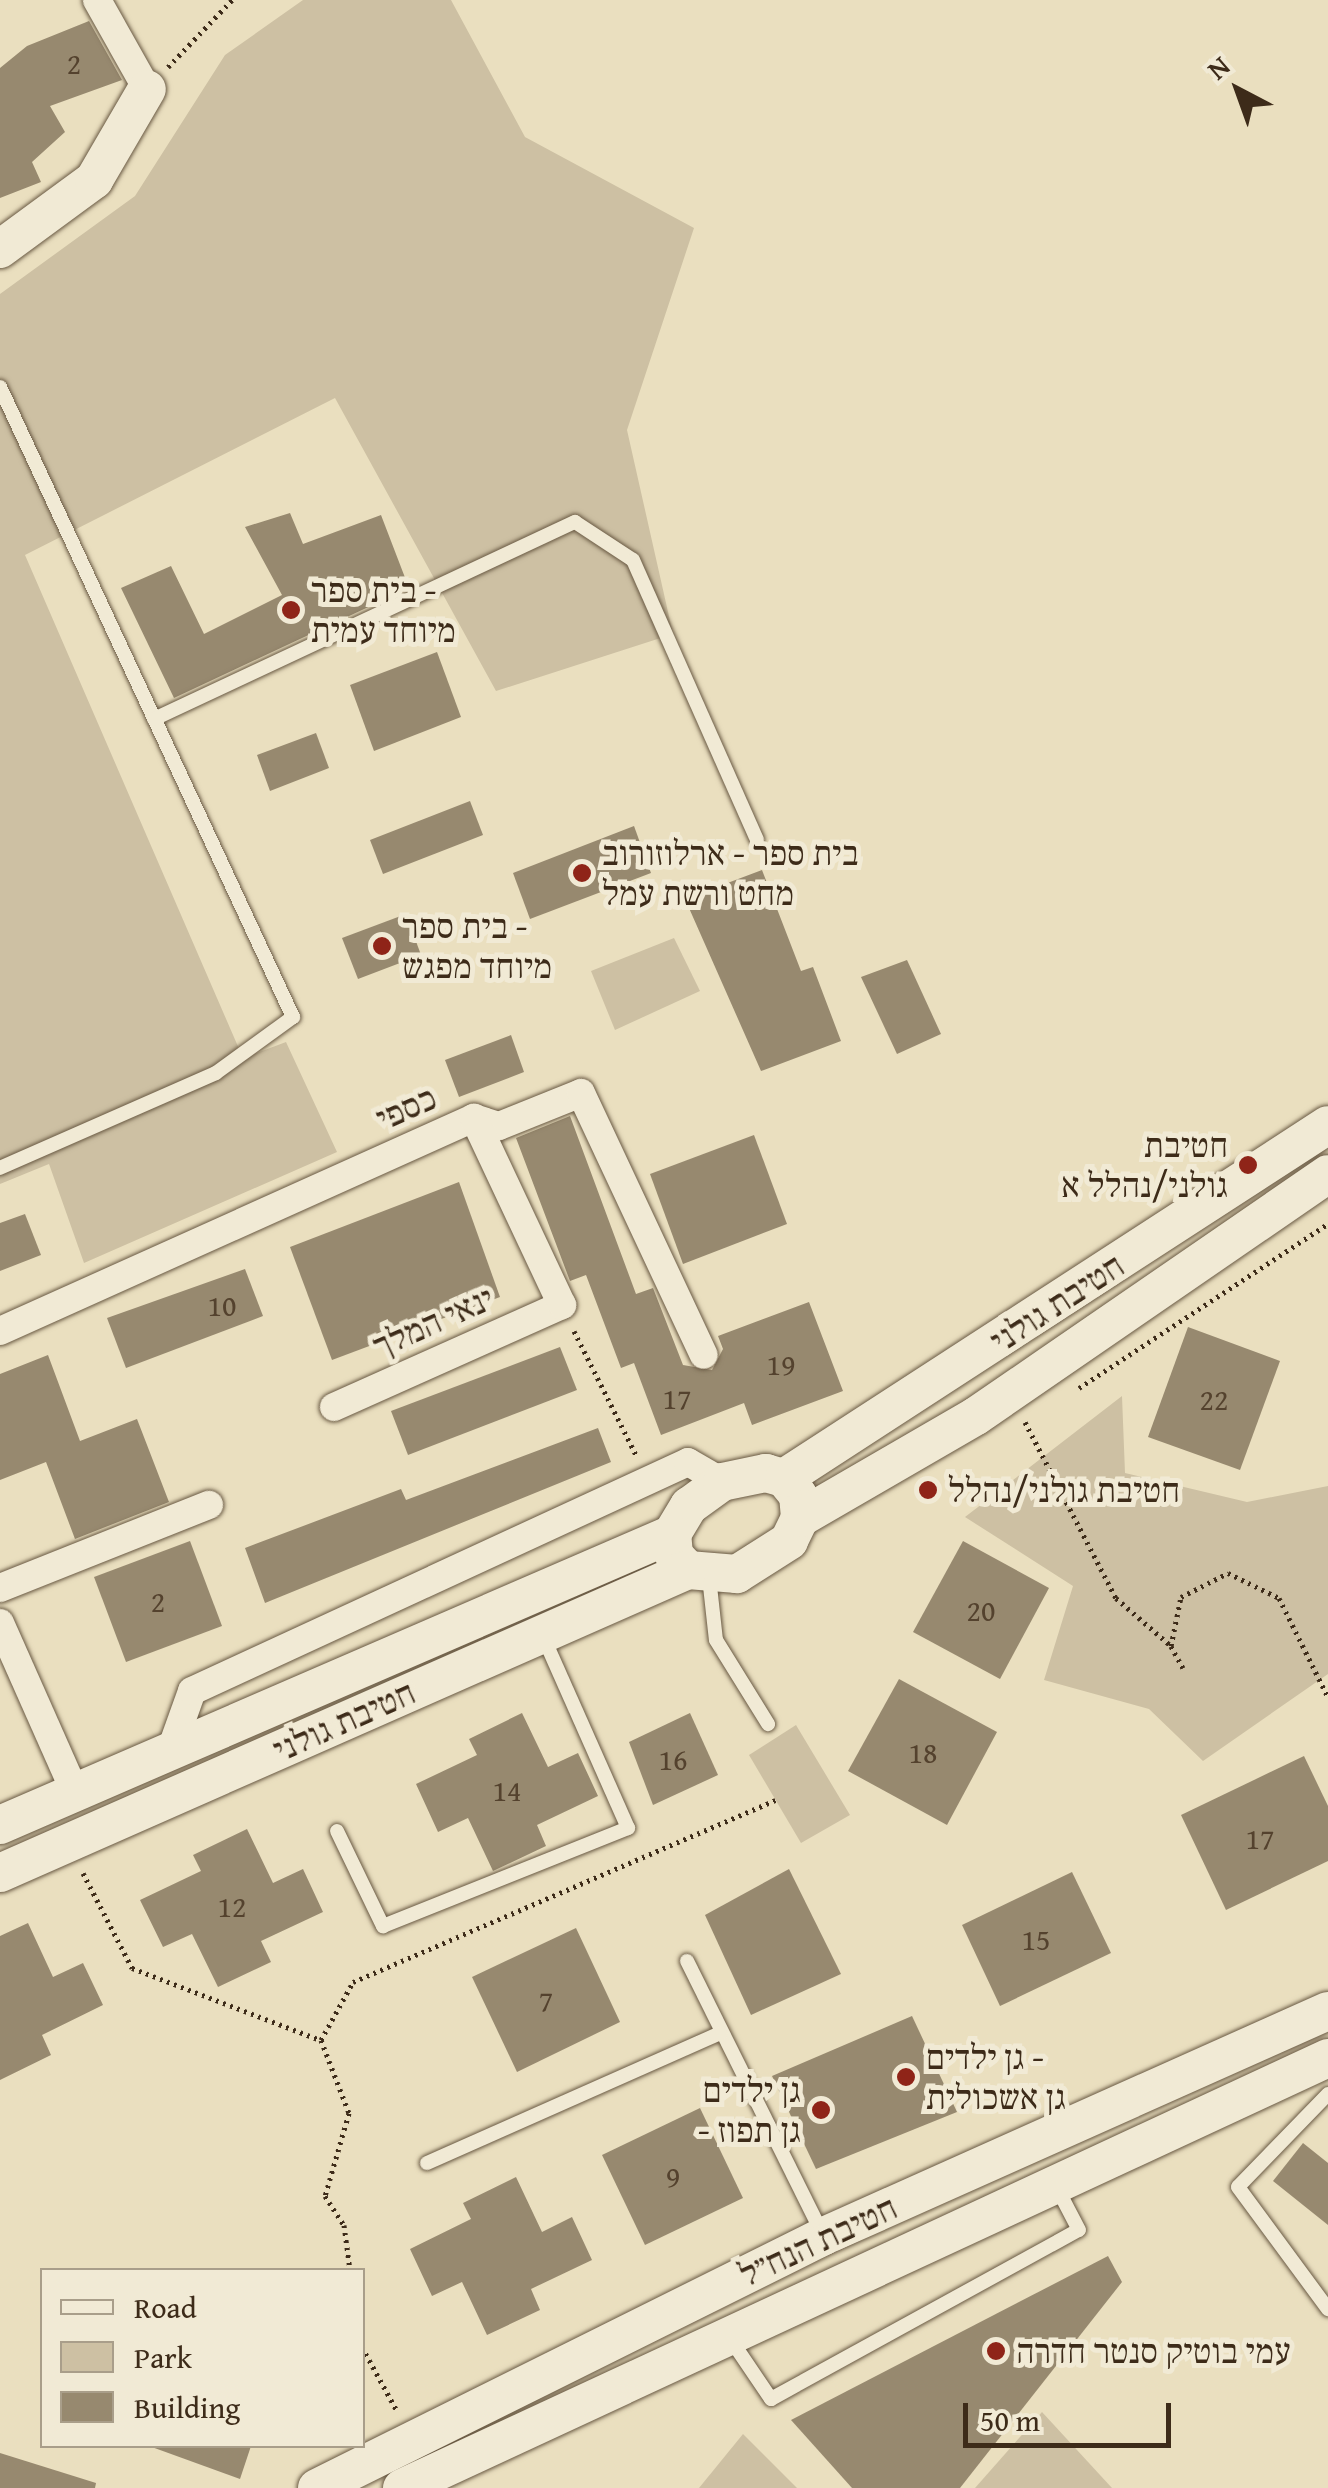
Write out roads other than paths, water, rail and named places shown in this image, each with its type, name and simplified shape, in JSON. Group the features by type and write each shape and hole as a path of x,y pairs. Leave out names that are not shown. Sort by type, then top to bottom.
{"street":[{"path":"0,249 94,180 148,88 97,0"},
{"name":"כספי","path":"0,1331 474,1118 499,1126 581,1093 704,1355"},
{"name":"ינאי המלך","path":"334,1407 562,1306 474,1118"},
{"name":"חטיבת גולני","path":"784,1478 1328,1124"},
{"name":"חטיבת גולני","path":"800,1518 1010,1393 1328,1174"},
{"path":"173,1744 192,1691 688,1462 722,1482"},
{"path":"784,1478 798,1495 800,1518 774,1555 737,1574 699,1573 674,1555 672,1534 689,1506 722,1482 784,1478"},
{"path":"0,1588 209,1505"},
{"name":"חטיבת גולני","path":"0,1825 173,1744 672,1534"},
{"name":"חטיבת גולני","path":"0,1873 542,1633 699,1573"},
{"path":"0,1623 74,1790"},
{"name":"חטיבת הנח״ל","path":"316,2488 824,2236 1328,2011"},
{"name":"חטיבת הנח״ל","path":"424,2483 728,2336 1328,2058"}],"lane":[{"path":"0,388 293,1016 216,1073 0,1168"},
{"path":"154,719 575,522 633,560 757,840"},
{"path":"699,1573 716,1640 768,1724"},
{"path":"336,1831 384,1926 628,1828 542,1633"},
{"path":"686,1961 824,2236"},
{"path":"427,2163 721,2034"},
{"path":"1328,2094 1238,2187 1328,2309"},
{"path":"728,2336 771,2399 1079,2230 1055,2184"}],"place":[{"name":"בית ספר - מיוחד עמית","path":"291,610"},
{"name":"בית ספר - ארלוזורוב מחט ורשת עמל","path":"582,873"},
{"name":"בית ספר - מיוחד מפגש","path":"382,946"},
{"name":"חטיבת גולני/נהלל א","path":"1248,1165"},
{"name":"חטיבת גולני/נהלל","path":"928,1490"},
{"name":"גן ילדים - גן אשכולית","path":"906,2077"},
{"name":"גן ילדים - גן תפוז","path":"821,2110"},
{"name":"עמי בוטיק סנטר חדרה","path":"996,2351"}]}
